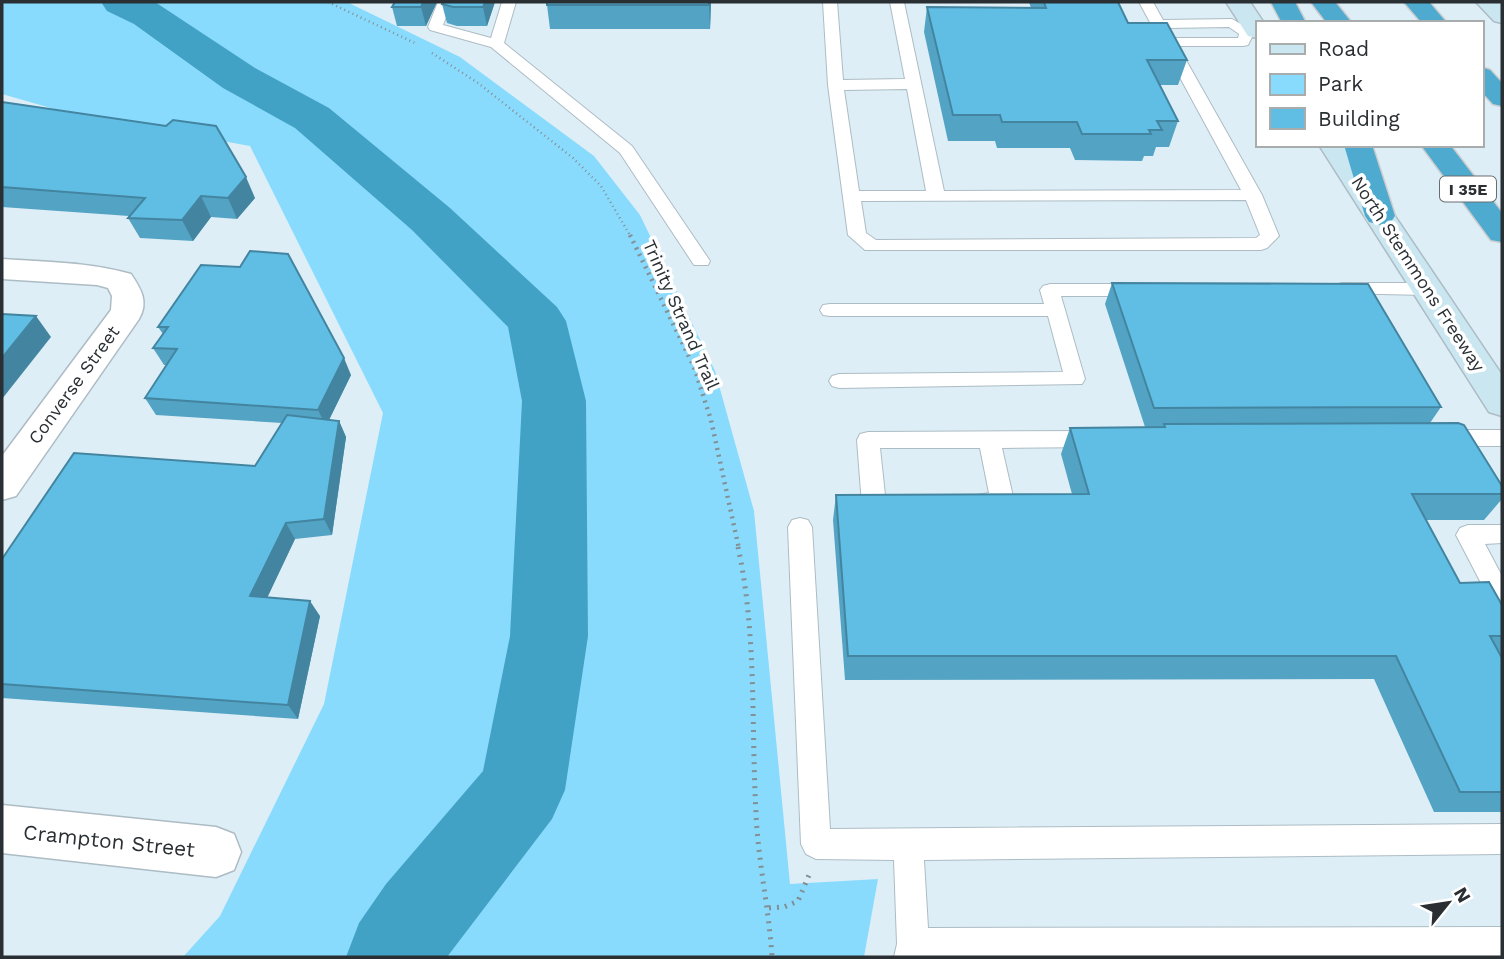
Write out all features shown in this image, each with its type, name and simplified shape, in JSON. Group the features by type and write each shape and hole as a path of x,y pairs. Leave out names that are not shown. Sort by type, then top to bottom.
{"highway":[{"path":"1283,2 1293,21"},
{"path":"1323,2 1338,21"},
{"path":"1416,2 1432,21"},
{"path":"1489,82 1502,98"},
{"path":"1359,147 1380,215"},
{"name":"I 35E","path":"1436,147 1502,233"}],"main road":[{"path":"1238,2 1254,32"},
{"path":"1488,2 1502,16"},
{"name":"North Stemmons Freeway","path":"1334,147 1502,403"}],"street":[{"name":"Converse Street","path":"2,270 97,275 120,281 128,296 127,311 2,485"},
{"name":"Crampton Street","path":"2,829 216,852"}],"lane":[{"path":"445,2 435,27 496,44 626,150 701,261"},
{"path":"496,44 509,2"},
{"path":"830,2 836,85 857,235 872,246 1261,244 1270,236 1253,195 1146,2"},
{"path":"897,2 936,195"},
{"path":"1158,24 1232,23 1254,32 1243,42 1168,42"},
{"path":"836,85 913,84"},
{"path":"851,196 1253,195"},
{"path":"1329,289 1426,289"},
{"path":"839,381 1075,379 1050,290 1162,290"},
{"path":"830,310 1056,310"},
{"path":"1419,438 1502,438"},
{"path":"912,504 874,505 868,440 1114,439"},
{"path":"963,502 1002,501 989,440"},
{"path":"800,527 816,844 1502,839"},
{"path":"1502,534 1468,535 1502,599"},
{"path":"908,845 911,951 1502,943"}],"path":[{"path":"327,2 387,28 420,46"},
{"name":"Trinity Strand Trail","path":"430,52 478,83 510,108 573,158 601,186 625,225 694,367 711,420 748,593 756,817 769,908 772,957"},
{"path":"769,908 784,908 798,901 806,886 816,844"}],"green space":[{"path":"2,2 347,2 460,57 594,156 640,215 715,371 754,511 790,884 878,879 864,957 183,957 220,916 324,704 383,413 250,146 68,113 2,94"}],"building":[{"path":"395,2 423,2 421,7 392,7"},
{"path":"485,2 483,7 453,7 442,4"},
{"path":"547,2 709,2 709,5 547,5"},
{"path":"1044,2 1118,2 1128,23 1167,23 1187,60 1147,60 1178,121 1157,121 1162,130 1149,130 1151,134 1082,134 1077,122 1002,122 1000,115 953,115 927,7 1046,8"},
{"path":"2,102 166,126 173,120 216,126 246,177 228,198 201,196 182,220 128,218 145,198 2,187"},
{"path":"250,251 288,254 344,358 318,410 145,398 177,349 153,348 168,327 158,327 201,265 240,267"},
{"path":"1112,283 1368,284 1441,407 1154,408"},
{"path":"2,314 36,316 2,358"},
{"path":"287,415 339,421 324,519 286,523 250,596 310,601 288,705 2,684 2,559 74,453 255,466"},
{"path":"1164,424 1464,425 1502,486 1502,494 1412,494 1460,583 1489,582 1502,605 1502,636 1490,636 1502,658 1502,792 1460,792 1396,656 848,656 836,495 1089,494 1070,428 1165,427"}],"waterway":[{"path":"122,2 149,15 239,78 312,118 431,219 536,321 554,401 549,636 522,790 419,917 393,957"}]}
